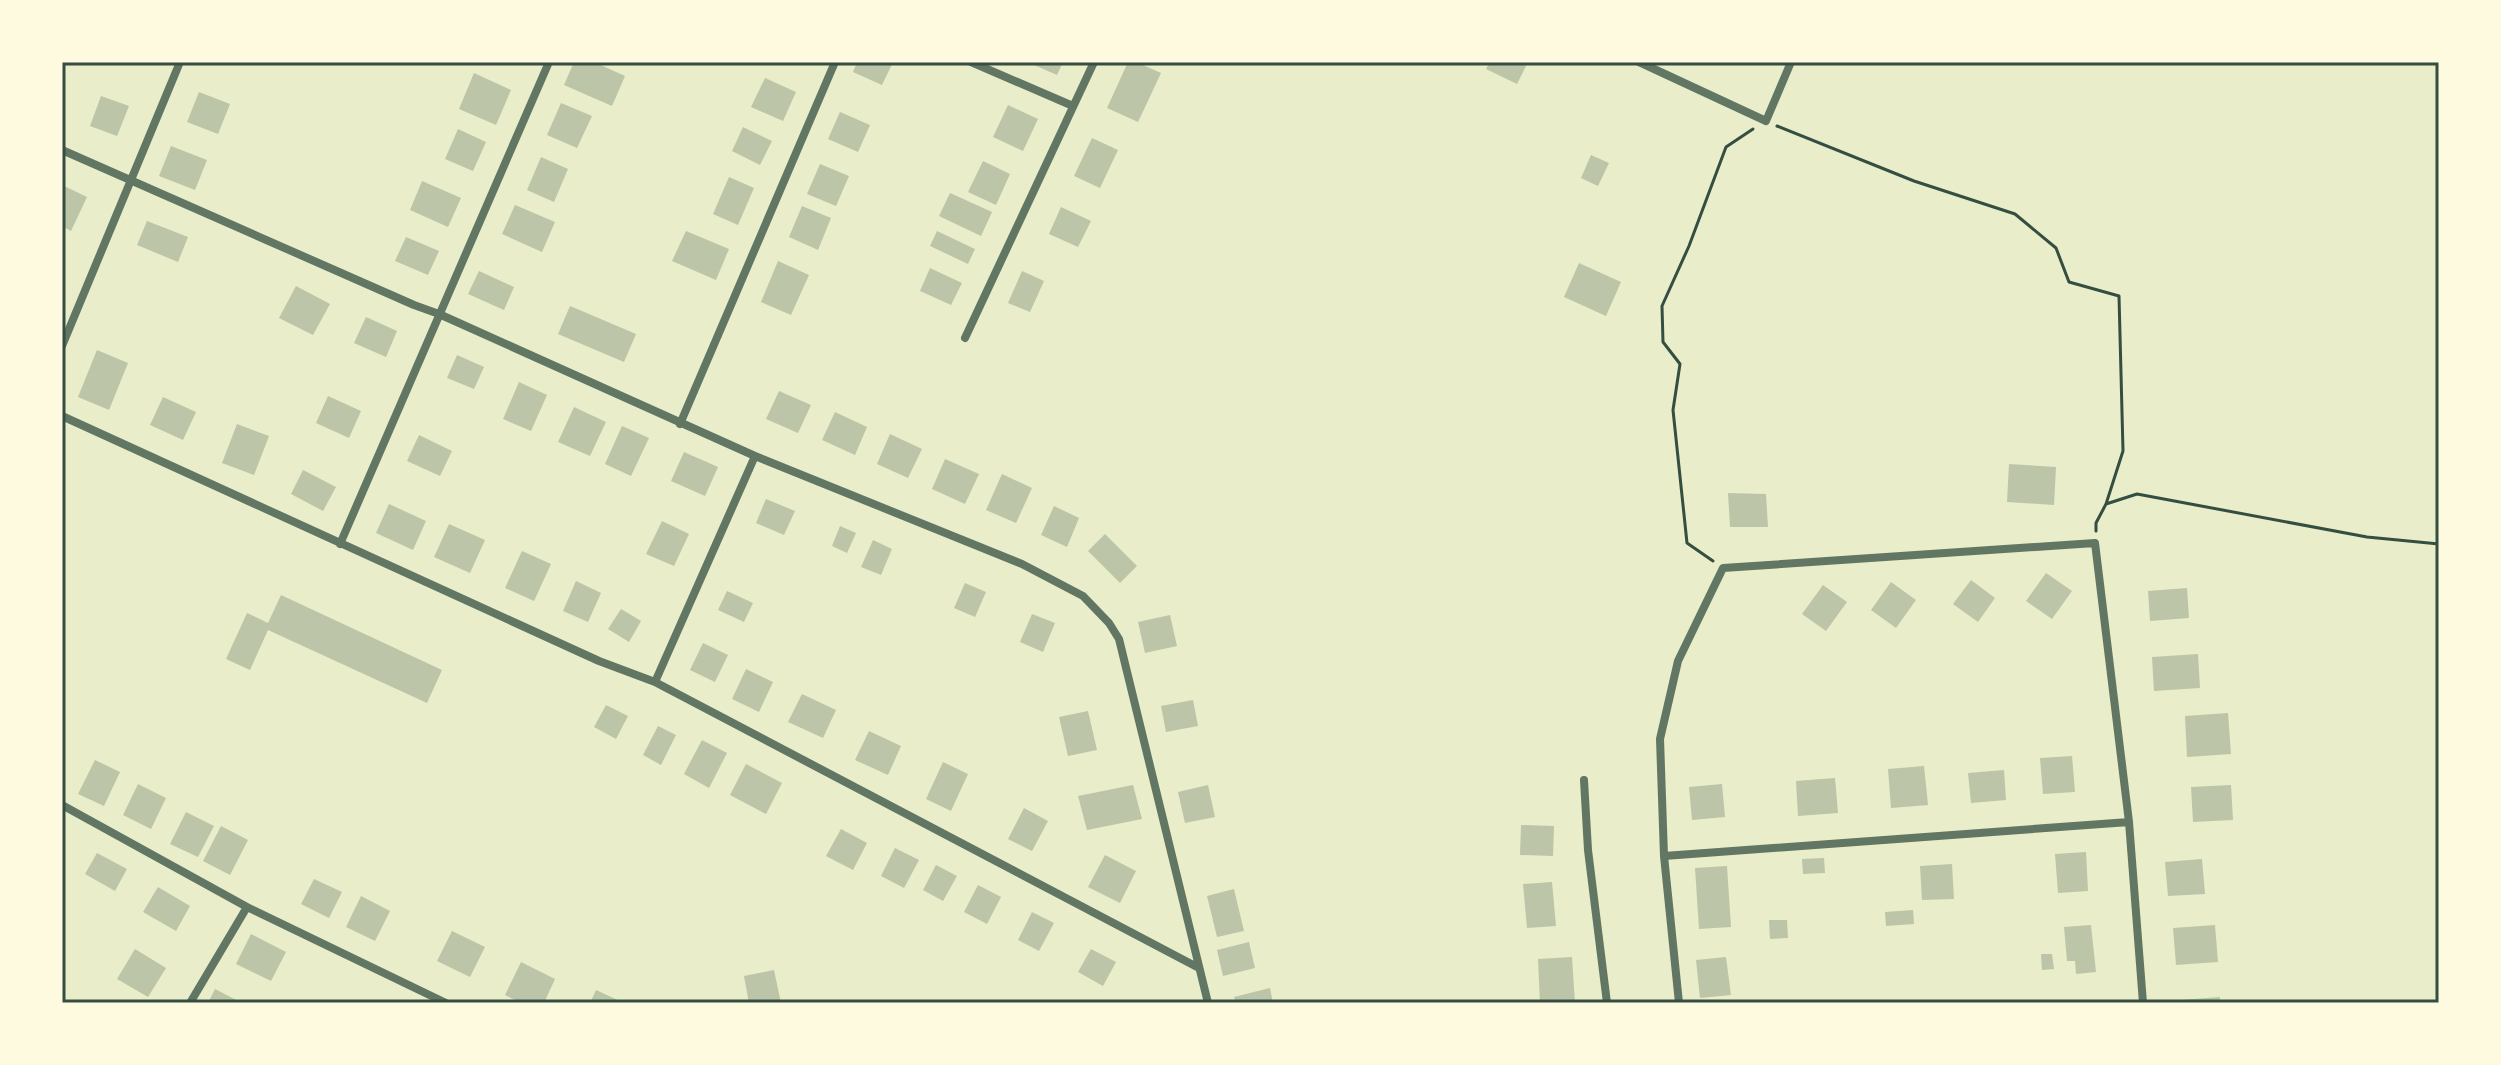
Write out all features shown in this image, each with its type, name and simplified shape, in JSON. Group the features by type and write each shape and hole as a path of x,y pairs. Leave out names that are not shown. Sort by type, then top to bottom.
{"street":[{"path":"62,346 180,62"},
{"path":"340,544 549,62"},
{"path":"680,424 835,62"},
{"path":"971,62 1073,106"},
{"path":"965,338 1094,62"},
{"path":"1639,62 1766,121 1791,62"},
{"path":"62,150 439,314 680,424 1022,564 1067,586 1097,608 1119,639 1208,1003"},
{"path":"62,416 599,661 655,682 1199,968"},
{"path":"655,682 755,456"},
{"path":"1679,1003 1664,856 1660,739 1678,661 1723,568 2095,543 2129,822 2143,1003"},
{"path":"1584,780 1588,850 1607,1003"},
{"path":"62,805 247,907 446,1003"},
{"path":"1664,856 2129,822"},
{"path":"190,1003 247,907"}],"path":[{"path":"1723,568 1687,543 1673,410 1680,364 1663,342 1662,306 1689,246 1726,147 1766,121 1914,181 2015,214 2056,248 2069,282 2119,296 2123,451 2106,504 2096,523 2095,543"},
{"path":"2106,504 2137,494 2367,537 2439,544"}],"building":[{"path":"574,62 594,62 625,76 612,106 564,85"},
{"path":"857,62 893,62 882,85 853,72"},
{"path":"1027,62 1063,62 1057,75"},
{"path":"1128,62 1136,62 1161,73 1138,122 1107,108"},
{"path":"1490,62 1528,62 1517,84 1486,69"},
{"path":"474,73 511,90 496,125 459,109"},
{"path":"765,78 796,92 783,121 751,107"},
{"path":"199,92 230,104 218,134 187,122"},
{"path":"101,96 129,106 117,136 90,126"},
{"path":"561,103 592,116 577,148 547,135"},
{"path":"1008,105 1038,119 1023,151 993,137"},
{"path":"840,112 870,125 858,152 828,139"},
{"path":"743,127 772,141 760,165 732,151"},
{"path":"458,129 486,142 473,171 445,159"},
{"path":"1092,138 1118,150 1100,188 1074,176"},
{"path":"171,146 207,160 195,190 159,176"},
{"path":"1591,155 1609,163 1598,186 1581,178"},
{"path":"541,157 568,169 554,202 527,190"},
{"path":"983,161 1010,174 996,205 968,192"},
{"path":"820,164 849,176 836,206 807,194"},
{"path":"729,177 754,188 738,225 713,214"},
{"path":"422,181 461,198 448,227 410,210"},
{"path":"62,185 87,197 71,231 62,226"},
{"path":"950,193 992,212 981,236 939,216"},
{"path":"515,205 555,222 542,252 502,234"},
{"path":"802,206 831,218 818,250 789,237"},
{"path":"1061,207 1091,221 1078,247 1049,234"},
{"path":"147,221 188,237 178,262 137,245"},
{"path":"686,231 729,249 716,280 672,261"},
{"path":"937,231 975,249 968,264 930,246"},
{"path":"406,237 439,251 428,275 395,261"},
{"path":"778,261 809,275 791,315 761,302"},
{"path":"1579,263 1621,282 1606,316 1564,297"},
{"path":"930,268 962,283 951,305 920,291"},
{"path":"479,271 514,287 504,310 468,294"},
{"path":"1022,271 1044,281 1030,312 1008,303"},
{"path":"296,286 330,304 313,335 279,318"},
{"path":"570,306 636,334 624,362 558,334"},
{"path":"366,317 397,331 386,357 354,343"},
{"path":"97,350 128,363 109,410 78,397"},
{"path":"457,355 484,367 474,389 447,378"},
{"path":"519,382 547,395 531,431 503,419"},
{"path":"779,391 811,405 798,433 766,419"},
{"path":"328,396 361,411 349,438 316,423"},
{"path":"163,397 196,412 183,440 150,425"},
{"path":"574,407 606,422 590,456 558,442"},
{"path":"835,412 867,427 855,455 822,440"},
{"path":"237,424 269,436 254,475 222,463"},
{"path":"622,426 649,438 631,476 605,464"},
{"path":"890,434 922,449 908,478 877,464"},
{"path":"419,435 452,451 440,476 407,461"},
{"path":"684,452 718,467 705,496 671,481"},
{"path":"945,459 979,474 965,504 932,489"},
{"path":"2009,464 2056,467 2054,505 2007,502"},
{"path":"303,470 336,487 323,511 291,494"},
{"path":"1002,474 1032,488 1016,523 986,510"},
{"path":"1728,493 1766,494 1768,527 1730,527"},
{"path":"766,499 795,511 784,535 756,523"},
{"path":"389,504 426,521 413,550 376,533"},
{"path":"1054,506 1079,518 1067,547 1041,535"},
{"path":"662,521 689,534 674,566 646,554"},
{"path":"449,524 485,540 470,573 434,557"},
{"path":"840,526 856,533 847,553 832,546"},
{"path":"1105,534 1137,566 1120,583 1088,551"},
{"path":"873,540 892,549 881,575 861,567"},
{"path":"522,551 551,564 534,601 505,588"},
{"path":"2046,573 2072,591 2052,619 2026,601"},
{"path":"1971,580 1995,598 1978,622 1953,604"},
{"path":"576,581 601,593 588,622 563,611"},
{"path":"1891,582 1916,600 1896,628 1871,610"},
{"path":"965,583 986,592 975,617 954,608"},
{"path":"1823,585 1847,602 1826,631 1802,614"},
{"path":"2187,588 2189,618 2150,621 2148,591"},
{"path":"727,591 753,603 744,622 718,610"},
{"path":"281,595 442,670 427,703 268,630 250,670 226,659 247,613 268,623"},
{"path":"621,609 641,621 629,642 608,629"},
{"path":"1032,614 1055,623 1043,652 1020,642"},
{"path":"1170,615 1177,646 1145,653 1138,622"},
{"path":"703,643 728,655 715,682 690,670"},
{"path":"2198,654 2200,688 2154,691 2152,657"},
{"path":"746,669 773,682 759,712 732,699"},
{"path":"802,694 836,710 823,738 788,722"},
{"path":"1193,700 1198,726 1166,732 1161,706"},
{"path":"606,705 628,716 616,739 594,727"},
{"path":"1088,711 1097,750 1068,756 1059,717"},
{"path":"2228,713 2231,754 2187,757 2185,716"},
{"path":"658,726 676,735 661,765 643,755"},
{"path":"869,731 901,746 888,775 855,760"},
{"path":"702,740 727,753 709,788 684,774"},
{"path":"2072,756 2075,792 2043,794 2040,758"},
{"path":"95,760 120,772 104,806 78,794"},
{"path":"943,762 968,774 951,811 926,799"},
{"path":"746,764 782,783 766,814 730,795"},
{"path":"1924,766 1928,805 1891,808 1888,769"},
{"path":"2004,770 2006,800 1971,803 1968,773"},
{"path":"1835,778 1838,813 1798,816 1796,781"},
{"path":"138,784 166,798 151,829 123,815"},
{"path":"1722,784 1725,817 1692,820 1689,787"},
{"path":"1133,785 1142,819 1087,830 1078,796"},
{"path":"1208,785 1215,817 1185,823 1178,792"},
{"path":"2231,785 2233,820 2193,822 2191,787"},
{"path":"1024,808 1048,821 1032,851 1008,839"},
{"path":"186,812 214,826 198,857 170,844"},
{"path":"1521,825 1554,826 1553,856 1520,855"},
{"path":"221,826 248,840 230,875 203,861"},
{"path":"841,829 867,843 853,870 826,856"},
{"path":"895,848 919,860 904,888 881,876"},
{"path":"2086,852 2088,891 2058,893 2055,854"},
{"path":"97,853 127,869 115,891 85,874"},
{"path":"1105,855 1136,871 1120,903 1088,887"},
{"path":"1824,858 1825,873 1803,874 1802,859"},
{"path":"2202,859 2205,894 2168,896 2165,862"},
{"path":"1952,864 1954,899 1922,900 1920,866"},
{"path":"936,865 957,876 943,901 923,890"},
{"path":"1727,866 1731,927 1699,929 1695,868"},
{"path":"314,879 342,892 329,918 301,904"},
{"path":"1552,882 1556,926 1527,928 1523,884"},
{"path":"978,885 1001,897 987,924 964,912"},
{"path":"158,887 190,906 176,931 143,912"},
{"path":"1234,889 1244,931 1217,937 1207,896"},
{"path":"361,896 390,911 375,941 346,927"},
{"path":"1913,910 1914,924 1886,926 1885,912"},
{"path":"1032,912 1054,923 1039,951 1018,940"},
{"path":"1769,920 1787,920 1788,938 1770,939"},
{"path":"2091,925 2096,972 2076,974 2075,961 2067,961 2064,927"},
{"path":"2215,925 2218,962 2176,965 2173,928"},
{"path":"452,931 485,947 470,977 437,961"},
{"path":"251,934 286,952 271,981 236,964"},
{"path":"1249,942 1255,968 1223,976 1217,950"},
{"path":"135,949 166,968 148,997 117,979"},
{"path":"1091,949 1116,962 1103,986 1078,972"},
{"path":"2041,954 2052,954 2054,969 2042,970"},
{"path":"1572,957 1575,1003 1540,1003 1538,959"},
{"path":"1726,957 1731,995 1700,998 1696,960"},
{"path":"521,962 555,979 544,1003 521,1003 505,995"},
{"path":"774,970 781,1003 749,1003 744,976"},
{"path":"1270,988 1273,1003 1236,1003 1234,997"},
{"path":"215,989 242,1003 208,1003"},
{"path":"596,990 624,1003 590,1003"},
{"path":"2220,997 2220,1003 2180,1003 2180,1000"}]}
